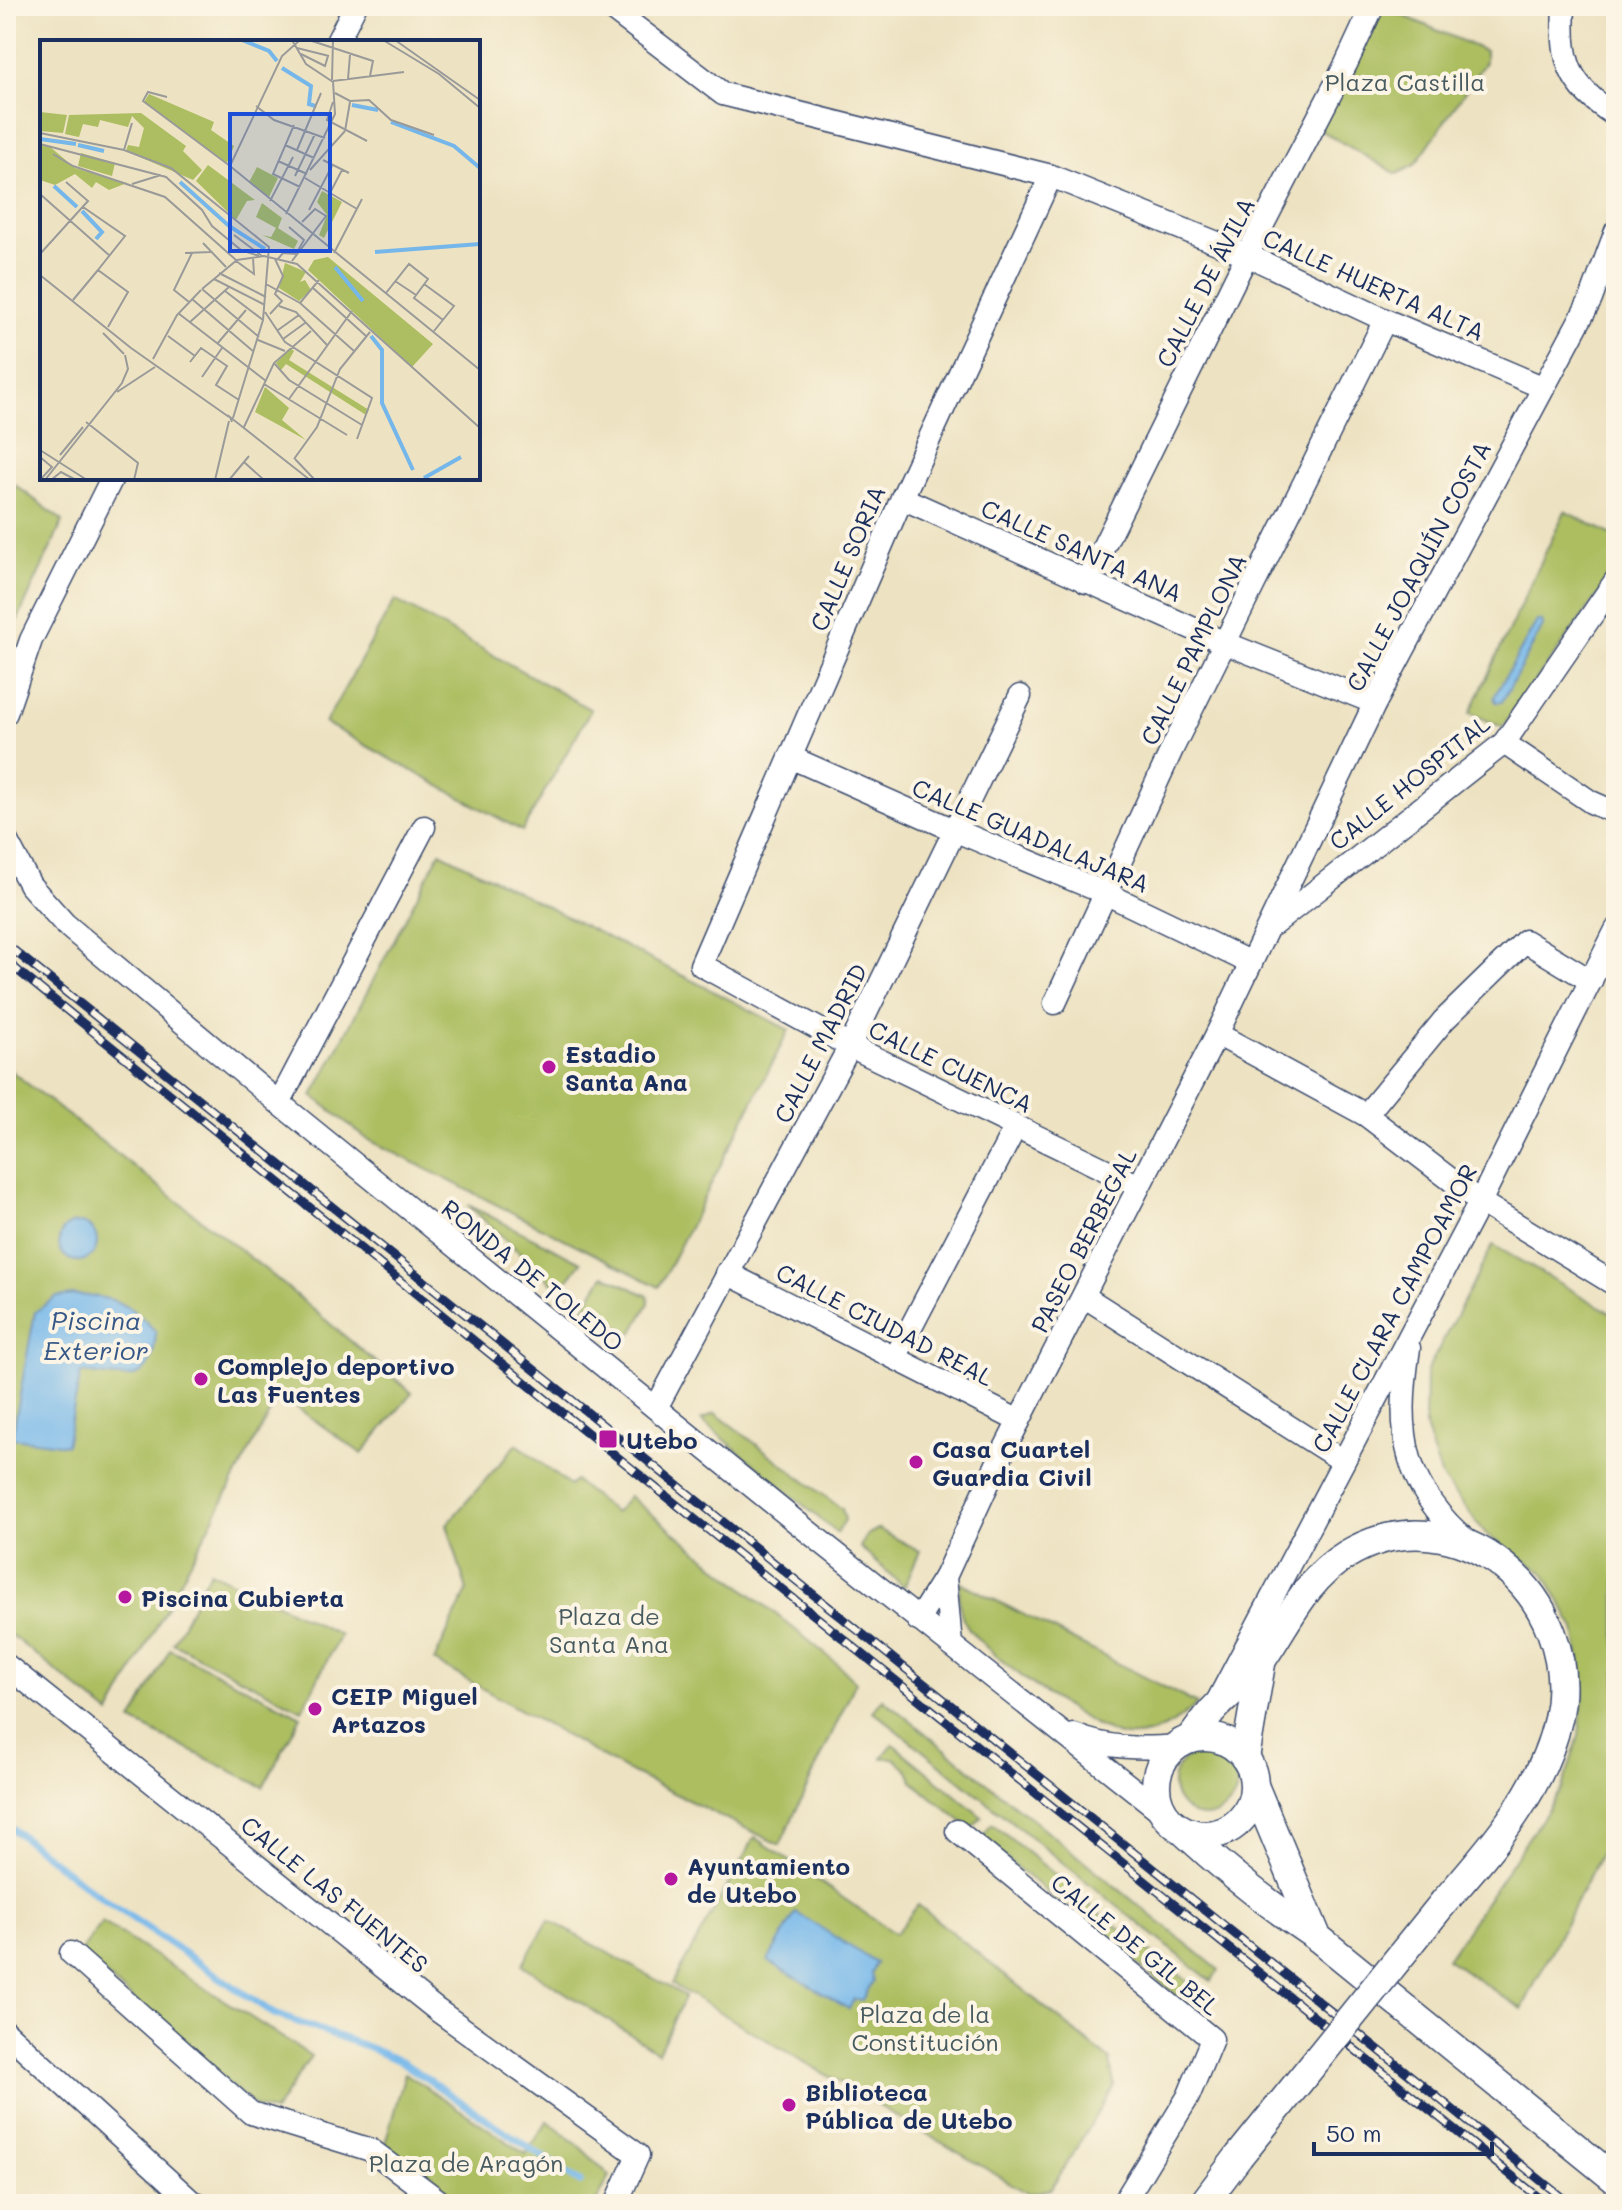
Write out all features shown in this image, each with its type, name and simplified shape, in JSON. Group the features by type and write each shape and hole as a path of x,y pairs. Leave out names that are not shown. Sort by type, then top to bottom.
{"street":[{"path":"338,40 355,6"},
{"name":"CALLE HUERTA ALTA","path":"608,6 723,94 1051,176 1247,255 1385,320 1542,387"},
{"name":"CALLE DE ÁVILA","path":"1086,582 1373,6"},
{"path":"1564,6 1568,66 1580,88 1594,102 1616,116"},
{"name":"CALLE SORIA","path":"701,965 902,498 1051,176"},
{"name":"CALLE JOAQUÍN COSTA","path":"1270,927 1375,703 1591,299 1616,231"},
{"name":"CALLE PAMPLONA","path":"1055,1003 1225,643 1385,320"},
{"path":"6,713 31,640 111,480"},
{"name":"CALLE SANTA ANA","path":"902,498 1225,643 1375,703"},
{"name":"CALLE HOSPITAL","path":"1270,927 1504,743 1616,580"},
{"name":"CALLE MADRID","path":"656,1408 850,1046 1020,696"},
{"path":"1504,743 1591,802 1616,813"},
{"name":"CALLE GUADALAJARA","path":"790,757 1105,893 1251,963"},
{"path":"279,1103 424,827"},
{"name":"RONDA DE TOLEDO","path":"6,841 30,885 65,924 279,1103 918,1620 1173,1821"},
{"name":"PASEO BERBEGAL","path":"918,1620 945,1577 1019,1421 1085,1297 1270,927"},
{"name":"CALLE CLARA CAMPOAMOR","path":"1215,1708 1224,1684 1480,1202 1616,930"},
{"path":"1366,1115 1444,1020 1525,941 1591,981"},
{"name":"CALLE CUENCA","path":"701,965 850,1046 1139,1186"},
{"path":"1217,1034 1366,1115 1480,1202 1616,1285"},
{"path":"895,1358 1016,1126"},
{"name":"CALLE CIUDAD REAL","path":"727,1273 1019,1421"},
{"path":"1085,1297 1343,1461"},
{"path":"1203,2204 1475,1867 1526,1798 1553,1739 1562,1690 1560,1654 1542,1610 1517,1577 1458,1533 1438,1510 1409,1457 1403,1436 1402,1411 1411,1333"},
{"path":"1481,1551 1444,1538 1390,1538 1347,1555 1316,1578 1262,1658 1184,1742 1166,1756 1159,1769 1157,1799 1173,1821 1294,1922 1317,1937 1616,2180"},
{"path":"945,1577 951,1645"},
{"path":"1245,1758 1262,1658"},
{"name":"CALLE LAS FUENTES","path":"6,1665 437,2010 638,2155 616,2204"},
{"name":"RONDA DE TOLEDO","path":"1054,1727 1096,1744 1124,1748 1184,1742"},
{"path":"1184,1742 1205,1737 1220,1739 1233,1745 1245,1758 1317,1937"},
{"path":"1173,1821 1198,1836 1215,1835 1230,1829 1243,1819 1252,1805 1255,1788"},
{"name":"CALLE DE GIL BEL","path":"957,1831 1212,2039 1188,2097 1123,2204"},
{"path":"71,1953 251,2113 371,2150 443,2204"},
{"path":"6,2032 192,2202 198,2204"}],"green space":[{"name":"Plaza Castilla","path":"1381,6 1485,51 1485,62 1415,165 1397,174 1317,128"},
{"path":"6,478 63,521 6,645"},
{"path":"1565,511 1616,537 1616,570 1502,727 1470,713"},
{"path":"395,600 591,710 522,831 325,723"},
{"name":"Estadio Santa Ana","path":"440,852 789,1030 659,1287 367,1139 313,1096"},
{"name":"Complejo deportivo Las Fuentes","path":"6,1067 271,1274 412,1393 362,1454 279,1395 110,1714 6,1631"},
{"path":"468,1205 581,1262 560,1290"},
{"path":"1493,1245 1616,1316 1616,1823 1522,2009 1447,1959 1562,1788 1579,1736 1584,1687 1575,1629 1544,1573 1487,1535 1442,1478 1425,1428 1426,1373"},
{"path":"604,1275 648,1296 649,1303 632,1334 583,1309"},
{"path":"715,1413 842,1509 845,1520 837,1533 701,1420"},
{"name":"Plaza de Santa Ana","path":"517,1444 570,1486 575,1481 615,1513 629,1496 856,1682 780,1845 624,1769 434,1661 467,1591 447,1524"},
{"path":"878,1529 920,1551 904,1587 860,1547 867,1535"},
{"path":"210,1571 340,1635 302,1710 173,1643"},
{"path":"960,1582 1197,1704 1162,1729 1141,1735 1120,1735 1085,1719 1013,1670 976,1637 962,1614"},
{"path":"170,1649 301,1716 263,1787 132,1721"},
{"path":"883,1699 1219,1970 1211,1981 873,1711"},
{"path":"893,1744 982,1817 971,1829 913,1782 908,1771 894,1758 882,1758"},
{"path":"1199,1752 1211,1752 1228,1761 1235,1772 1235,1796 1228,1807 1211,1816 1199,1816 1187,1811 1178,1802 1173,1790 1173,1778 1178,1766 1187,1757"},
{"path":"992,1824 1078,1893 1065,1907 981,1838"},
{"name":"Plaza de la Constitución","path":"755,1837 895,1934 918,1905 1110,2060 1114,2086 1051,2189 1029,2194 672,1984"},
{"path":"1088,1904 1190,1983 1181,1999 1077,1916"},
{"path":"549,1920 685,1996 658,2052 522,1965"},
{"path":"102,1922 311,2056 274,2112 254,2106 80,1953"},
{"name":"Plaza de Aragón","path":"405,2073 526,2154 548,2121 610,2176 595,2204 454,2204 383,2150"}],"water":[{"path":"1537,621 1542,621 1543,626 1502,702 1496,702 1494,697"},
{"path":"78,1223 92,1228 97,1242 92,1256 78,1261 64,1256 59,1242 64,1228"},
{"name":"Piscina Exterior","path":"56,1297 100,1297 120,1303 147,1322 156,1332 149,1364 134,1376 81,1373 66,1445 12,1438 35,1312"},
{"path":"796,1912 876,1963 871,1972 873,1981 862,2000 854,1999 849,2009 768,1961"}],"waterway":[{"path":"6,1824 92,1891 274,2014 402,2062 580,2182"}],"railway":[{"path":"6,944 1570,2204"},
{"path":"6,961 1547,2204"}],"place":[{"name":"Estadio Santa Ana","path":"549,1067"},
{"name":"Complejo deportivo Las Fuentes","path":"201,1379"},
{"name":"Utebo","path":"608,1439"},
{"name":"Casa Cuartel Guardia Civil","path":"916,1462"},
{"name":"Piscina Cubierta","path":"125,1597"},
{"name":"CEIP Miguel Artazos","path":"315,1709"},
{"name":"Ayuntamiento de Utebo","path":"671,1879"},
{"name":"Biblioteca Pública de Utebo","path":"789,2105"}]}
